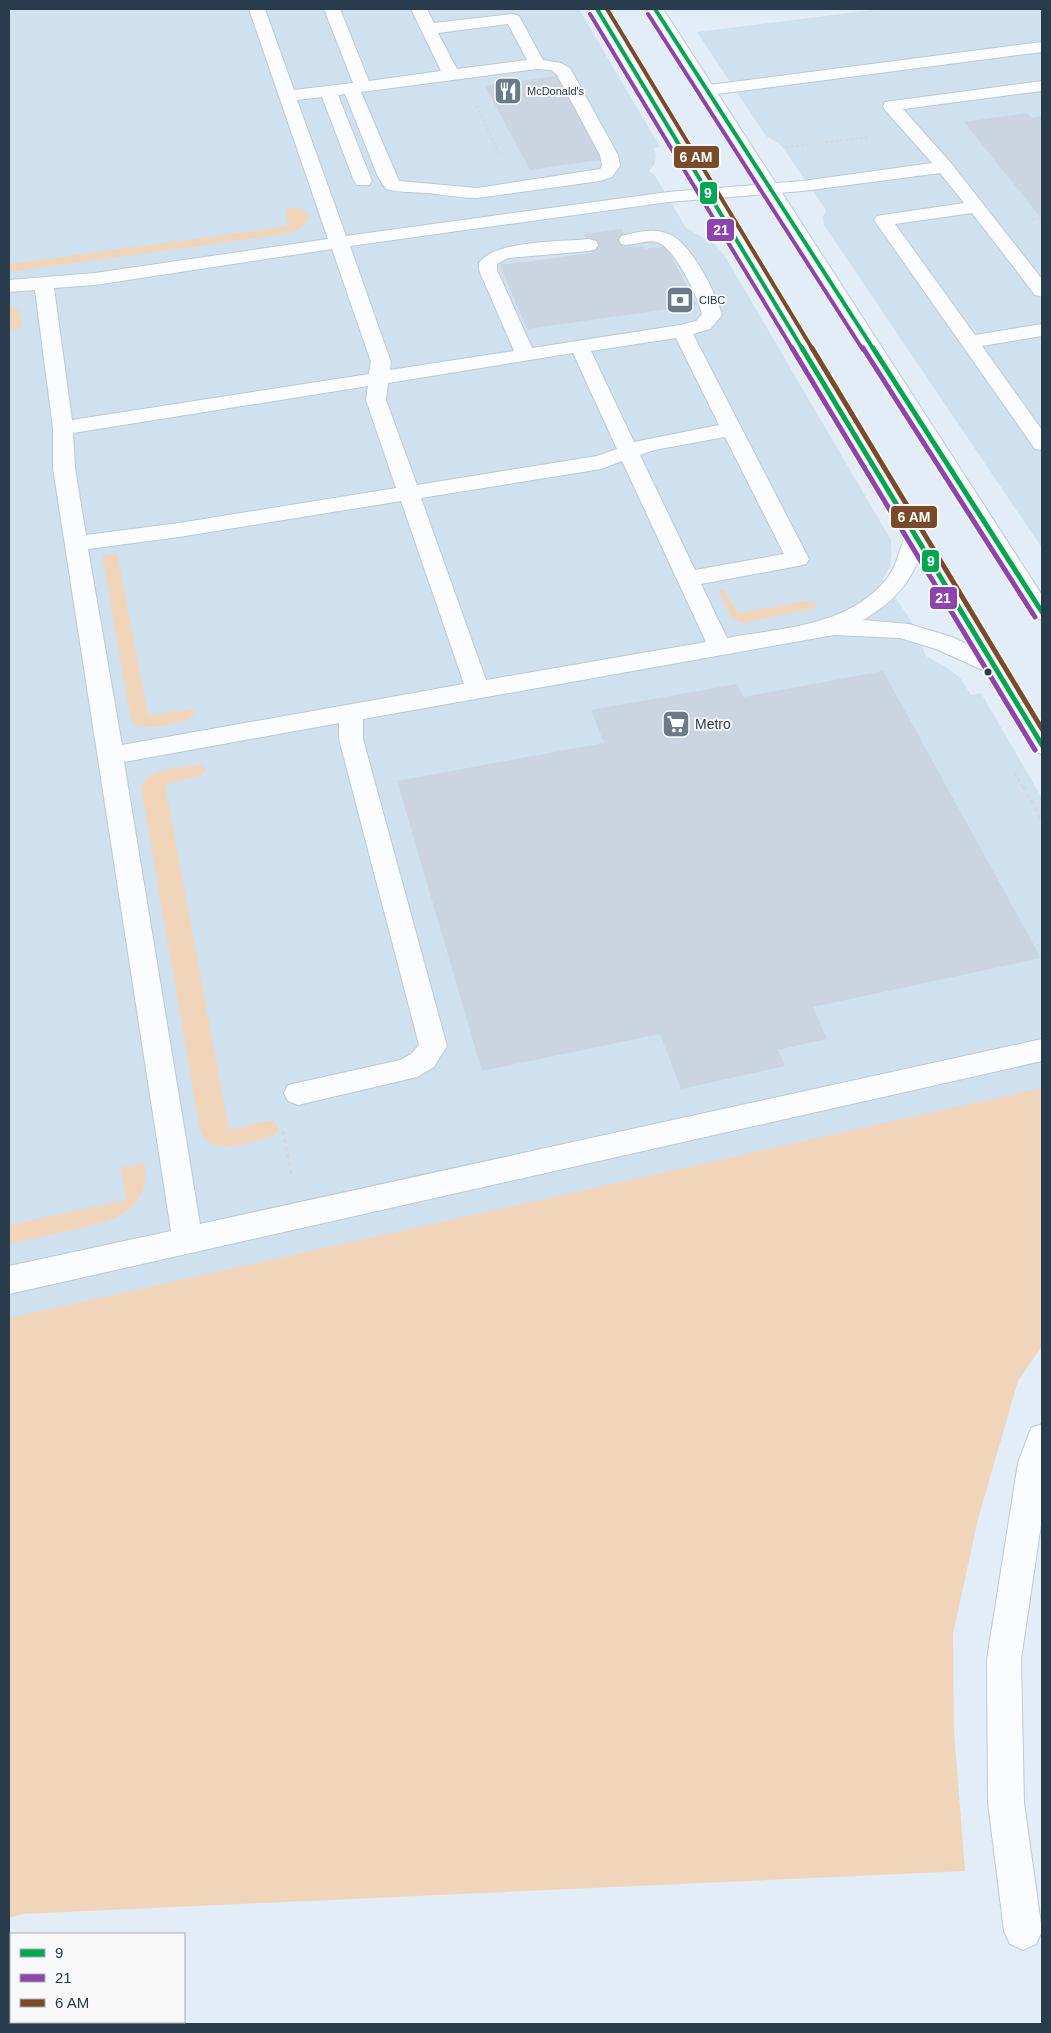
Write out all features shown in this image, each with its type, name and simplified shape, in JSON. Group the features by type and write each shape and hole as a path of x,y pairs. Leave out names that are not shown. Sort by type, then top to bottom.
{"main road":[{"path":"257,9 381,362 376,400 478,690"},
{"path":"287,96 357,88 536,64 556,66 564,72 611,160 611,166 606,173 563,181 544,180 513,174 453,181 422,188 402,188 392,185 357,88 332,9"},
{"path":"419,9 451,74"},
{"path":"597,9 1042,745"},
{"path":"655,9 709,90 1042,610"},
{"path":"428,29 513,19 536,64"},
{"path":"709,90 1042,47"},
{"path":"862,70 945,167 1042,291"},
{"path":"891,106 1042,86"},
{"path":"328,91 363,181"},
{"path":"9,286 114,276 304,249 340,242 658,198 771,189 945,167"},
{"path":"976,207 884,220 1042,444"},
{"path":"64,428 340,386 379,378 682,331 703,326 712,315 709,304 678,250 670,240 662,237 628,240"},
{"path":"525,354 488,270 488,263 505,253 589,245"},
{"path":"44,283 64,428 64,468 187,1240"},
{"path":"969,342 1042,330"},
{"path":"682,331 798,559 687,578"},
{"path":"579,346 720,648"},
{"path":"77,542 112,540 601,462 649,444 732,429"},
{"path":"834,627 891,591 910,558 916,537"},
{"path":"111,756 834,627 901,630 944,643 996,668"},
{"path":"298,1093 402,1071 418,1065 428,1057 433,1046 432,1036 351,739 351,714"},
{"path":"9,1280 1042,1050"},
{"path":"1023,1931 1006,1803 1004,1659 1034,1463 1042,1438"}],"path":[{"path":"474,101 502,161"},
{"path":"782,147 873,136"},
{"path":"298,1093 282,1133 299,1216"}],"shaded area":[{"path":"9,9 579,9 660,147 654,148 656,155 655,163 649,171 654,174 686,228 715,244 726,258 891,540 891,565 883,579 913,624 926,656 946,667 961,679 971,695 981,693 1042,798 1042,1136 9,1341"},
{"path":"881,9 1042,9 1042,548 824,225 823,217 826,210 781,145 766,136 697,32"},
{"path":"288,208 306,211 309,218 303,227 287,234 9,272 9,264 289,226 285,212"},
{"path":"9,303 19,311 22,328 9,330"},
{"path":"117,553 148,715 191,709 194,713 189,720 152,727 137,725 131,721 102,556"},
{"path":"721,589 725,591 738,613 806,601 817,604 816,608 742,623 732,618 719,592"},
{"path":"196,765 202,766 206,770 201,776 165,784 229,1130 268,1121 274,1122 278,1126 278,1131 274,1136 233,1146 213,1144 205,1139 200,1130 141,787 149,776 156,772"},
{"path":"1042,1088 1042,1346 1018,1381 978,1519 953,1634 954,1731 965,1871 22,1914 9,1918 9,1318"},
{"path":"144,1163 145,1180 141,1194 134,1205 124,1213 98,1224 9,1244 9,1225 126,1200 121,1168"}],"building":[{"path":"557,76 605,159 530,170 485,86"},
{"path":"1027,113 1031,118 1042,116 1042,219 964,122"},
{"path":"622,229 631,247 643,246 645,249 666,246 697,305 527,329 500,265 592,253 584,234"},
{"path":"883,671 1041,958 813,1007 827,1039 778,1050 785,1066 681,1089 660,1034 482,1071 397,781 604,743 591,710 737,684 743,697"}],"transit line":[{"name":"9","path":"597,9 1042,745"},
{"path":"607,9 1042,729"},
{"name":"9","path":"655,9 1042,612"},
{"name":"21","path":"590,14 1035,750"},
{"name":"21","path":"648,14 1035,617"}],"place":[{"name":"McDonald's","path":"508,91"},
{"name":"CIBC","path":"680,300"},
{"name":"Metro","path":"676,724"}]}
